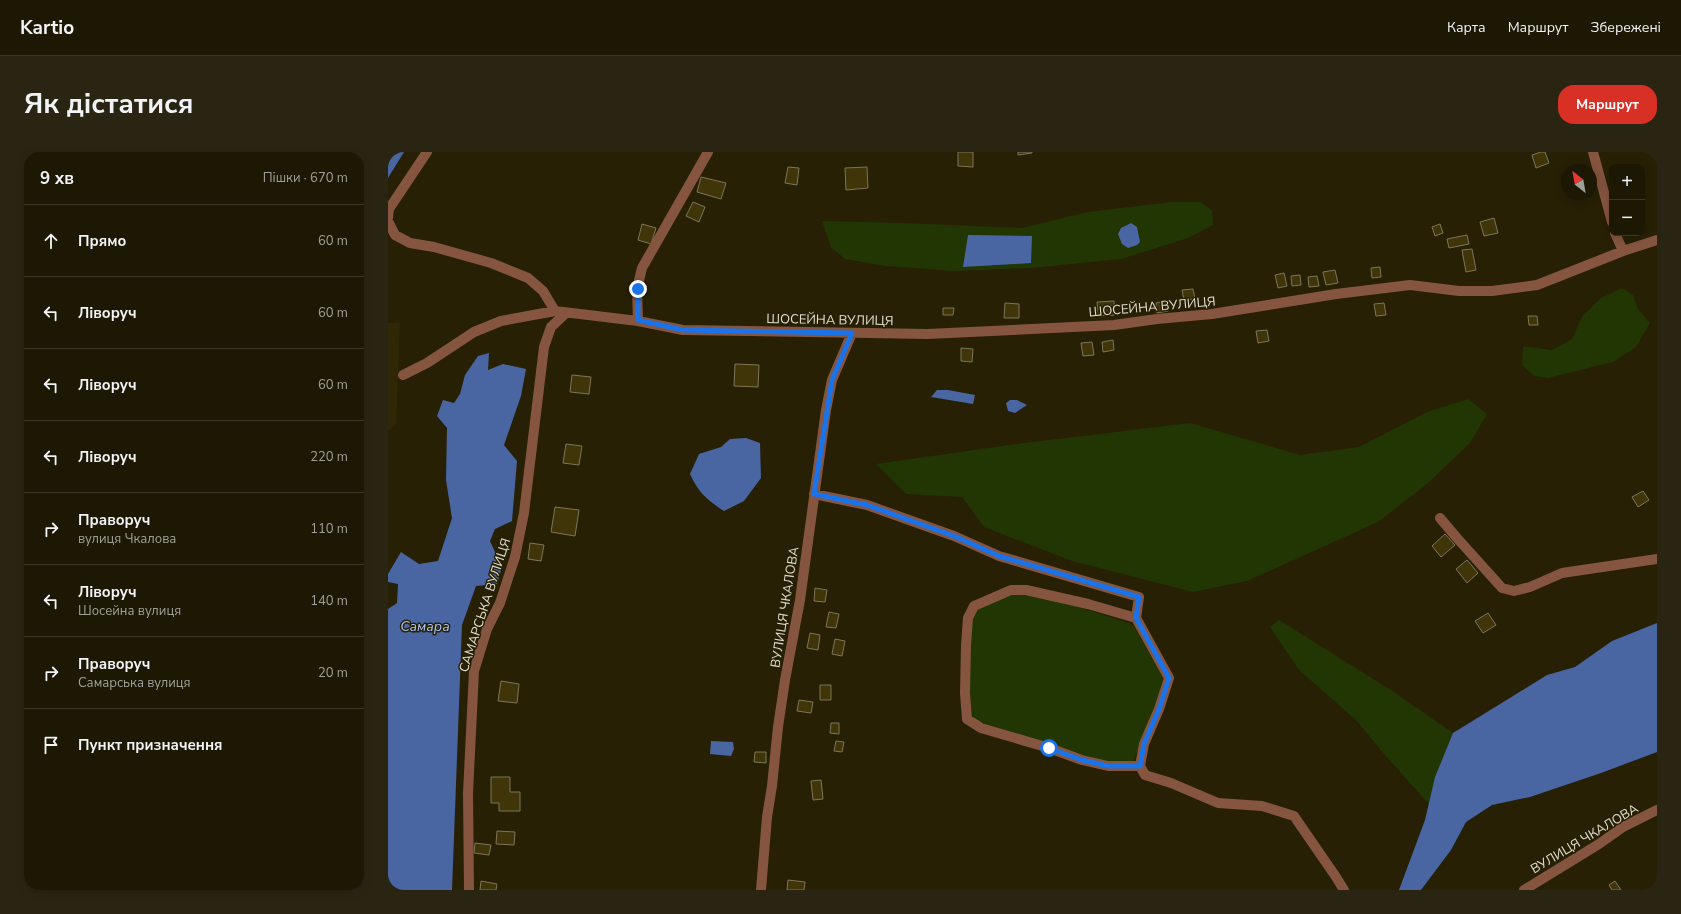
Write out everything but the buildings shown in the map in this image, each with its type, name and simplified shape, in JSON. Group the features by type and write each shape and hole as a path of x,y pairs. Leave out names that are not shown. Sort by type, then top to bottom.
{"street":[{"path":"403,375 427,363 474,332 501,321 555,311 542,291 528,278 491,263 434,246 410,243 395,235 388,220 389,209 427,152"},
{"path":"638,320 638,289 642,268 708,152"},
{"path":"1593,152 1609,211"},
{"path":"1616,236 1623,251"},
{"name":"ШОСЕЙНА ВУЛИЦЯ","path":"555,311 638,320 683,330 928,334 1114,325 1212,314 1336,294 1410,285 1459,291 1492,291 1538,285 1623,251 1657,240"},
{"name":"САМАРСЬКА ВУЛИЦЯ","path":"469,890 468,792 474,671 488,629 500,603 515,557 524,513 544,347 551,327 566,313"},
{"name":"ВУЛИЦЯ ЧКАЛОВА","path":"761,890 766,817 772,786 784,680 800,600 814,494 832,380 852,333"},
{"path":"814,494 867,505 954,536 999,556 1139,597 1136,618 1169,678 1159,709 1144,744 1140,766 1145,775 1171,783 1218,804 1262,806 1294,816 1336,876 1344,890"},
{"path":"1440,518 1502,588 1514,590 1530,587 1562,573 1657,560"},
{"path":"1136,618 1088,604 1026,590 1011,590 991,598 974,606 968,618 966,645 966,693 967,719 981,728 1028,741 1082,760 1108,766 1140,766"},
{"name":"ВУЛИЦЯ ЧКАЛОВА","path":"1524,890 1599,844 1623,827 1657,810"}],"green space":[{"path":"1171,202 1200,202 1212,210 1213,225 1188,238 1121,259 1032,268 954,271 886,266 845,259 831,247 822,221 1022,228 1088,212"},
{"path":"1622,288 1633,295 1638,309 1650,323 1636,347 1613,362 1548,378 1534,376 1522,365 1523,346 1552,350 1572,339 1582,317 1601,298"},
{"path":"1468,399 1487,414 1470,443 1427,484 1378,522 1247,581 1193,592 1072,561 984,527 962,497 906,494 876,464 1024,443 1190,423 1300,455 1359,447 1427,412"},
{"path":"1024,593 1072,605 1129,623 1134,626 1163,678 1155,710 1133,761 1103,761 980,722 972,715 969,643 974,617 978,609 987,603"},
{"path":"1279,620 1394,692 1453,733 1435,777 1429,804 1384,754 1357,721 1299,670 1270,627"}],"sand":[{"path":"400,322 396,424 388,431 388,323"}],"water":[{"path":"388,152 404,152 388,178"},
{"path":"1131,223 1137,227 1140,242 1137,245 1128,248 1122,244 1118,234 1121,228"},
{"path":"968,235 1032,236 1031,263 963,267"},
{"name":"Самара","path":"489,353 488,370 503,364 526,369 521,396 504,445 517,461 512,521 495,529 490,541 502,567 497,584 476,586 462,625 452,890 388,890 388,609 397,603 398,584 388,582 388,574 401,552 419,564 438,561 452,518 446,480 447,428 437,416 443,400 454,403 460,394 465,375 478,356"},
{"path":"937,390 948,390 975,395 973,404 931,397"},
{"path":"1010,400 1017,400 1027,405 1015,413 1008,411 1006,403"},
{"path":"746,438 760,443 761,478 744,501 724,511 712,503 704,495 690,474 699,454 721,447 730,439"},
{"path":"1657,623 1657,752 1530,797 1492,805 1466,822 1451,850 1421,890 1399,890 1425,820 1435,777 1453,733 1547,675 1575,667 1612,641"},
{"path":"711,741 733,742 734,749 731,756 710,754"}],"route":[{"path":"638,289 638,320 683,330 852,333 843,358 832,380 826,410 814,494 867,505 954,536 999,556 1063,576 1139,597 1136,618 1154,654 1169,678 1159,709 1144,744 1140,766 1108,766 1082,760 1049,748"}]}
